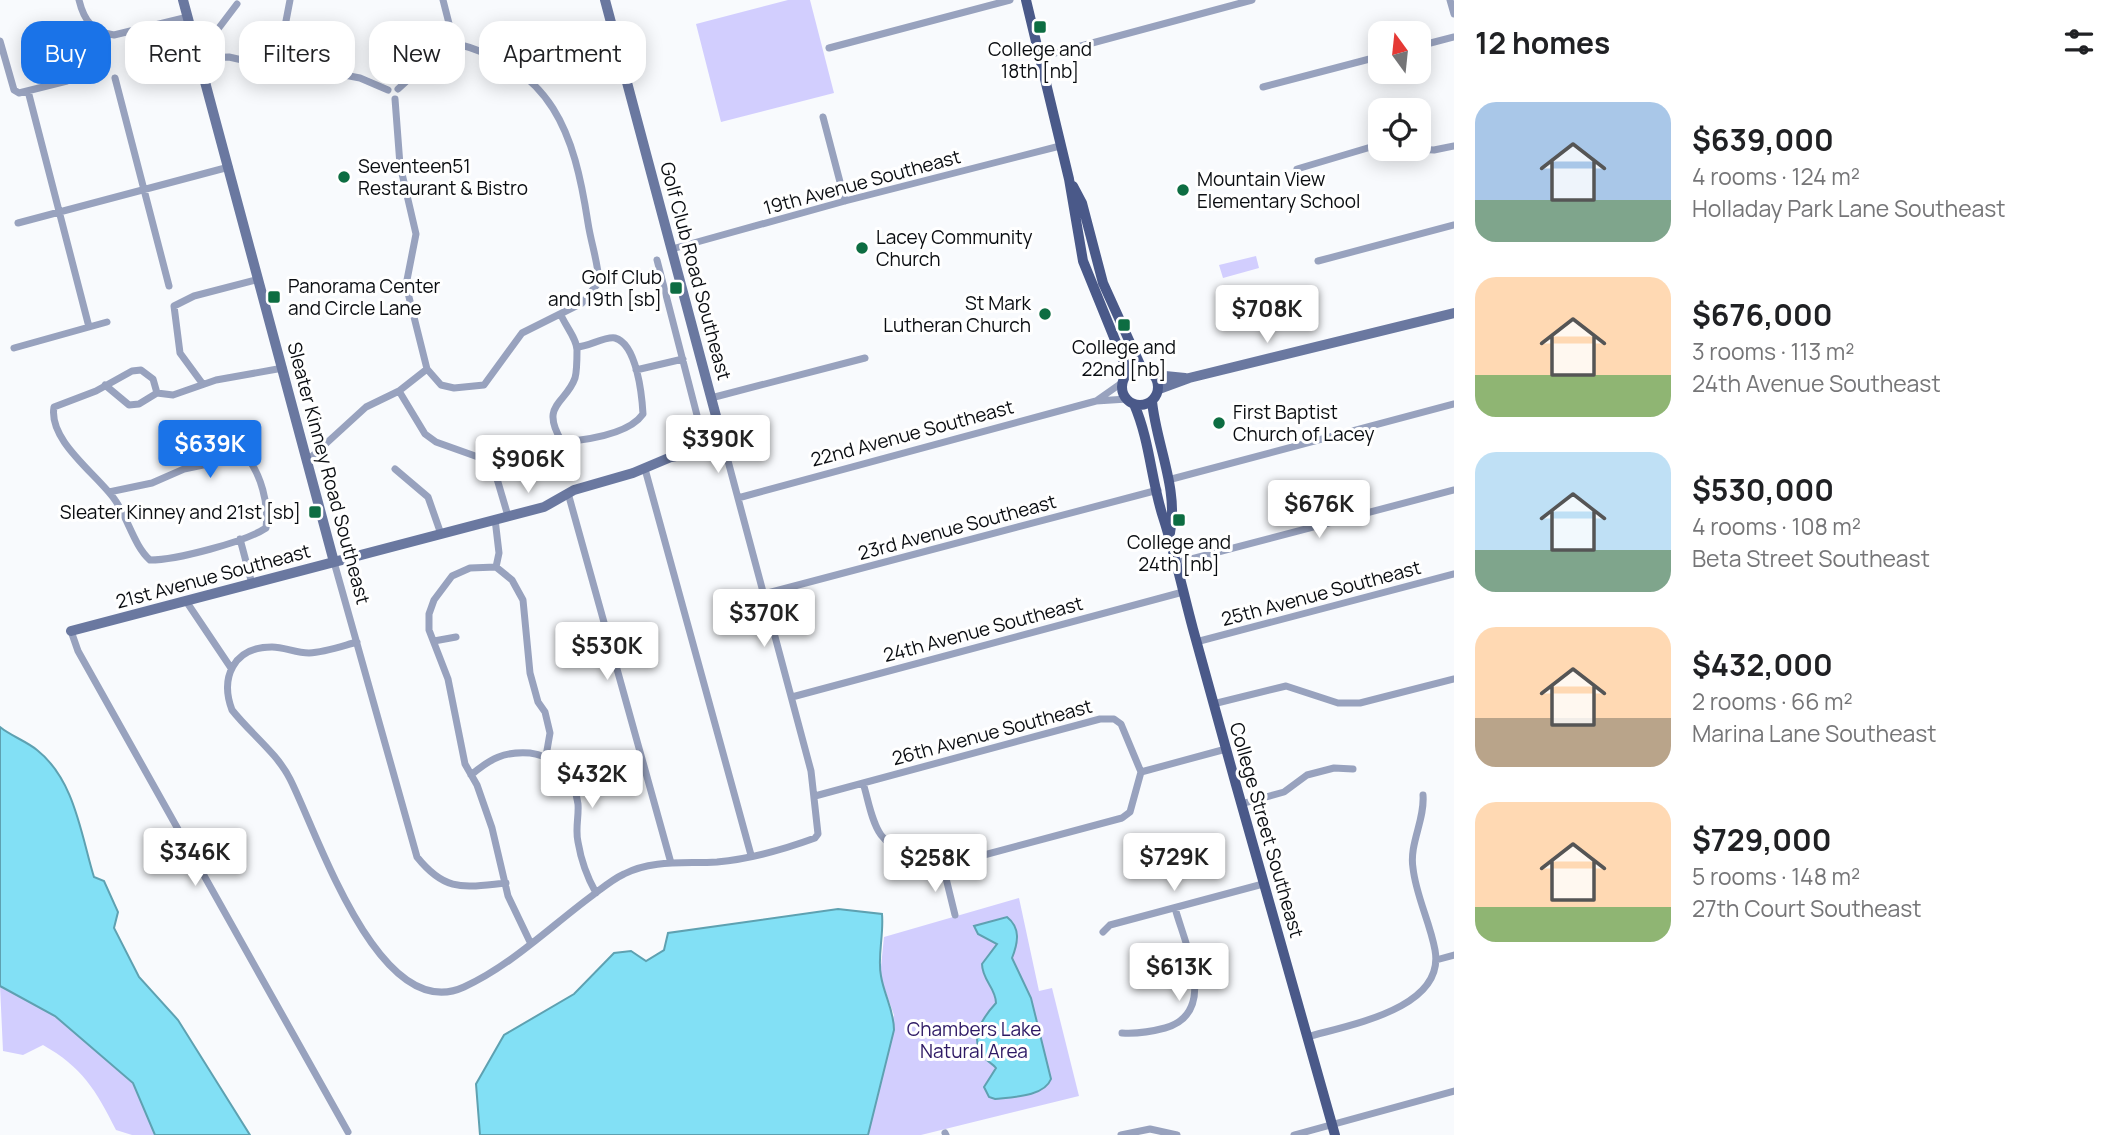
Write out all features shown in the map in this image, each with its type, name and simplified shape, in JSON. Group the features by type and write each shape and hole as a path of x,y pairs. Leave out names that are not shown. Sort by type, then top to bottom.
{"main road":[{"path":"1026,0 1069,179 1086,271 1124,362 1124,379 1131,402 1152,401 1158,390 1154,375 1142,369 1133,370 1124,379"},
{"path":"1069,179 1082,203 1103,283 1142,369"},
{"name":"College Street Southeast","path":"1152,401 1154,424 1174,514 1170,533"},
{"name":"College Street Southeast","path":"1131,402 1143,425 1163,517 1170,533 1196,642 1333,1130"}],"street":[{"path":"79,0 82,13 93,29 114,35 188,17"},
{"name":"Sleater Kinney Road Southeast","path":"183,0 189,21"},
{"path":"286,21 290,0"},
{"path":"443,0 448,21"},
{"name":"Golf Club Road Southeast","path":"606,0 811,771 818,834 815,838 751,855"},
{"path":"829,48 1010,0"},
{"path":"1040,57 1252,0"},
{"path":"1452,1 1454,14"},
{"path":"224,21 237,4"},
{"path":"1432,43 1454,37"},
{"path":"0,41 11,86 19,93 55,84"},
{"path":"394,99 398,110 400,165 416,234 406,285 427,369 441,385 454,388 484,385 522,333 582,303 595,291 599,282 584,196 568,131 545,94 524,75 505,62 465,47"},
{"path":"1263,87 1368,59"},
{"path":"355,77 388,90"},
{"path":"114,78 169,286"},
{"name":"Sleater Kinney Road Southeast","path":"205,84 334,562 417,857 429,873 444,884 460,887 506,883"},
{"path":"398,89 403,84"},
{"path":"28,91 89,327"},
{"path":"823,117 845,201"},
{"name":"19th Avenue Southeast","path":"672,250 845,201 1060,146"},
{"path":"1431,150 1454,146"},
{"path":"1297,169 1368,148"},
{"path":"18,223 229,167"},
{"path":"1318,261 1454,225"},
{"path":"657,260 699,422"},
{"path":"202,383 180,353 173,311 178,302 259,279"},
{"path":"1158,390 1189,378 1454,313"},
{"path":"561,314 577,347 575,378 560,397 553,413 556,431 562,442 586,440 637,423 643,414 632,357 616,338 577,347"},
{"path":"13,348 107,322"},
{"path":"711,398 865,358"},
{"path":"636,370 683,359"},
{"path":"106,385 129,405 139,404 157,393 173,395 202,383 283,368"},
{"path":"308,460 366,407 399,391 427,369"},
{"path":"108,492 152,483 184,469 246,456 258,478 268,514 266,528 253,536 187,554 150,560 142,552 127,519 108,492 73,455 53,415 54,407 106,385 132,370 141,370 153,379 157,393"},
{"path":"1154,375 1189,378"},
{"name":"22nd Avenue Southeast","path":"1096,401 1124,379"},
{"path":"399,391 425,434 436,442 492,462 509,516"},
{"name":"22nd Avenue Southeast","path":"738,498 1096,401 1131,402"},
{"path":"1167,480 1454,404"},
{"name":"21st Avenue Southeast","path":"71,631 509,516 553,503 568,493 645,469 671,457 724,446"},
{"path":"395,469 428,497 441,534"},
{"path":"357,642 310,653 260,648 250,651 231,668 226,684 232,710 289,776 353,911 386,962 407,983 434,994 450,992 487,974 622,874 637,868 671,863 716,862 751,855 645,469"},
{"name":"23rd Avenue Southeast","path":"764,594 1158,490"},
{"path":"1176,563 1454,490"},
{"path":"568,493 671,863"},
{"path":"495,519 499,553 496,567"},
{"path":"240,539 253,584"},
{"path":"531,944 516,916 492,828 465,764 448,679 429,630 429,614 443,586 462,570 496,567 512,580 523,600 528,665 550,733 547,756"},
{"name":"25th Avenue Southeast","path":"1196,642 1454,574"},
{"name":"24th Avenue Southeast","path":"792,697 1183,592"},
{"path":"186,601 231,668"},
{"path":"71,631 78,651 348,1132"},
{"path":"434,641 456,637"},
{"path":"1213,704 1286,686 1338,703 1360,704 1454,679"},
{"name":"26th Avenue Southeast","path":"815,796 1108,719 1121,724 1141,772"},
{"path":"863,783 881,835 913,855 934,865 943,866 1122,818 1130,812 1141,772 1226,749"},
{"path":"471,775 496,756 507,753 547,756 562,770 576,793 578,841 585,873 596,893"},
{"path":"1241,804 1284,792 1307,775 1334,768 1353,769"},
{"path":"1307,1037 1378,1017 1427,988 1434,977 1436,960 1412,866 1424,808 1423,795"},
{"path":"943,866 955,915"},
{"path":"1103,932 1110,925 1263,884"},
{"path":"1122,1032 1142,1034 1178,1024 1190,1013 1196,988 1175,908"},
{"path":"1436,960 1454,955"},
{"path":"1294,1135 1333,1130 1454,1091"},
{"path":"1167,1131 1171,1120"},
{"path":"1121,1135 1150,1129 1177,1135"}],"green space":[{"path":"788,0 810,0 834,93 721,122 696,24"},
{"path":"1256,256 1259,268 1223,278 1219,265"},
{"name":"Chambers Lake Natural Area","path":"1019,898 1039,991 1052,988 1079,1096 921,1135 868,1135 894,1015 880,976 884,937"},
{"path":"0,986 55,1016 133,1083 155,1135 132,1135 116,1130 87,1081 57,1053 43,1045 23,1055 3,1051"}],"water":[{"path":"0,727 37,750 50,762 60,777 75,809 94,877 104,881 118,912 114,928 139,977 178,1020 250,1135 155,1135 133,1083 55,1016 0,986"},
{"path":"838,909 882,914 880,969 894,1030 868,1135 480,1135 476,1084 504,1035 574,994 614,953 631,951 646,961 664,950 668,933"},
{"path":"1007,917 1015,926 1017,936 1012,958 1031,998 1051,1079 1035,1093 995,1099 989,1097 984,1087 996,1068 984,1058 977,1042 982,1021 996,1003 982,964 997,944 978,934 974,926"}],"place":[{"name":"College and 18th [nb]","path":"1040,27"},
{"name":"Seventeen51 Restaurant & Bistro","path":"344,177"},
{"name":"Mountain View Elementary School","path":"1183,190"},
{"name":"Lacey Community Church","path":"862,248"},
{"name":"Golf Club and 19th [sb]","path":"676,288"},
{"name":"Panorama Center and Circle Lane","path":"274,297"},
{"name":"St Mark Lutheran Church","path":"1045,314"},
{"name":"College and 22nd [nb]","path":"1124,325"},
{"name":"First Baptist Church of Lacey","path":"1219,423"},
{"name":"Sleater Kinney and 21st [sb]","path":"315,512"},
{"name":"College and 24th [nb]","path":"1179,520"}]}
